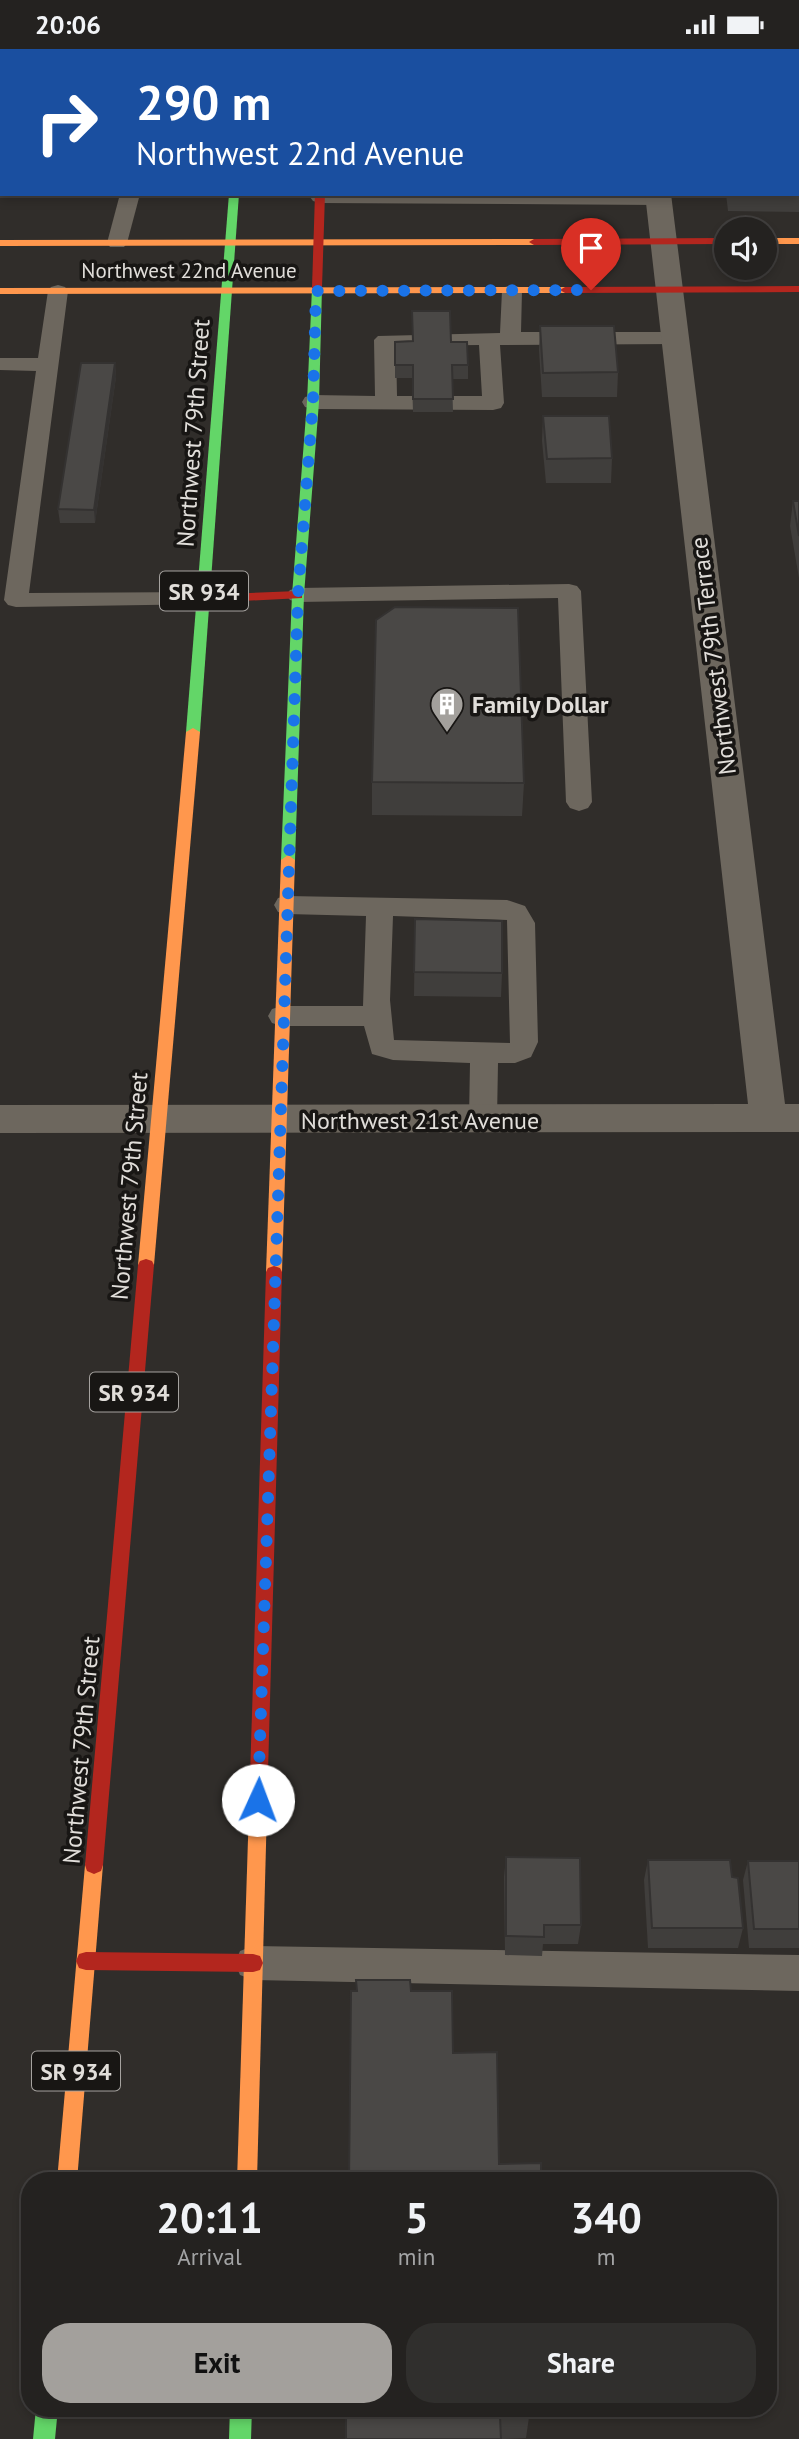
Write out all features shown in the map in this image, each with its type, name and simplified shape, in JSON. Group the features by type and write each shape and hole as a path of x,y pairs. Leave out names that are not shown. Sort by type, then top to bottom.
{"main road":[{"name":"Northwest 79th Street","path":"68,2172 204,599 234,196"},
{"path":"247,2172 282,1016 298,595 313,402 320,196"},
{"name":"Northwest 22nd Avenue","path":"0,243 714,241"},
{"path":"777,241 799,241"},
{"name":"Northwest 22nd Avenue","path":"0,291 799,289"},
{"path":"204,599 298,595"},
{"path":"86,1961 253,1963"},
{"path":"44,2439 46,2417"},
{"path":"240,2439 241,2417"}],"street":[{"name":"Northwest 79th Terrace","path":"658,197 675,338 783,1118"},
{"name":"Northwest 21st Avenue","path":"0,1119 279,1121 783,1118"}],"lane":[{"path":"117,243 129,196"},
{"path":"489,196 658,197"},
{"path":"58,291 49,365 8,602 204,599"},
{"path":"313,402 493,403 500,339 512,291"},
{"path":"386,403 385,340 675,338"},
{"path":"0,364 49,365"},
{"path":"298,595 569,591 579,802"},
{"path":"287,905 506,909 516,913 522,923 524,1042 521,1050 515,1053 484,1053 393,1050 382,1047 378,1038 377,1016 380,907"},
{"path":"282,1016 377,1016"},
{"path":"483,1119 484,1053"},
{"path":"253,1963 799,1973"}],"building":[{"path":"412,311 450,311 451,342 467,342 468,365 452,365 453,399 413,399 413,365 395,365 395,342 413,341"},
{"path":"540,326 614,326 618,372 543,373"},
{"path":"81,363 115,363 94,510 58,509"},
{"path":"543,416 609,416 612,458 547,459"},
{"path":"793,501 799,501 799,536"},
{"name":"Family Dollar","path":"395,607 518,608 524,783 372,782 376,620"},
{"path":"415,919 502,921 502,973 414,972"},
{"path":"506,1857 580,1858 581,1925 544,1925 544,1937 506,1936"},
{"path":"648,1860 730,1860 732,1877 738,1878 743,1928 652,1928"},
{"path":"748,1861 799,1861 799,1929 754,1929"},
{"path":"356,1980 410,1980 411,1991 452,1991 453,2053 497,2052 499,2164 541,2163 541,2172 349,2172 351,1991 357,1991"},
{"path":"346,2417 500,2417 501,2439 346,2439"}],"traffic: fast":[{"path":"193,732 234,196"},
{"path":"288,860 298,595 313,402 317,288"},
{"path":"44,2439 46,2417"},
{"path":"240,2439 241,2417"}],"traffic: slow":[{"path":"777,241 799,241"},
{"path":"0,243 534,242"},
{"path":"0,291 565,290"},
{"path":"146,1265 193,732"},
{"path":"274,1272 288,860"},
{"path":"247,2172 258,1808"},
{"path":"68,2172 94,1865"}],"traffic: jam":[{"path":"317,288 320,196"},
{"path":"534,242 714,241"},
{"path":"565,290 799,289"},
{"path":"204,599 298,595"},
{"path":"94,1865 146,1265"},
{"path":"258,1808 274,1272"},
{"path":"86,1961 253,1963"}],"place":[{"name":"Family Dollar","path":"447,734"}],"route":[{"path":"258,1800 298,595 313,402 316,291 591,290"}]}
